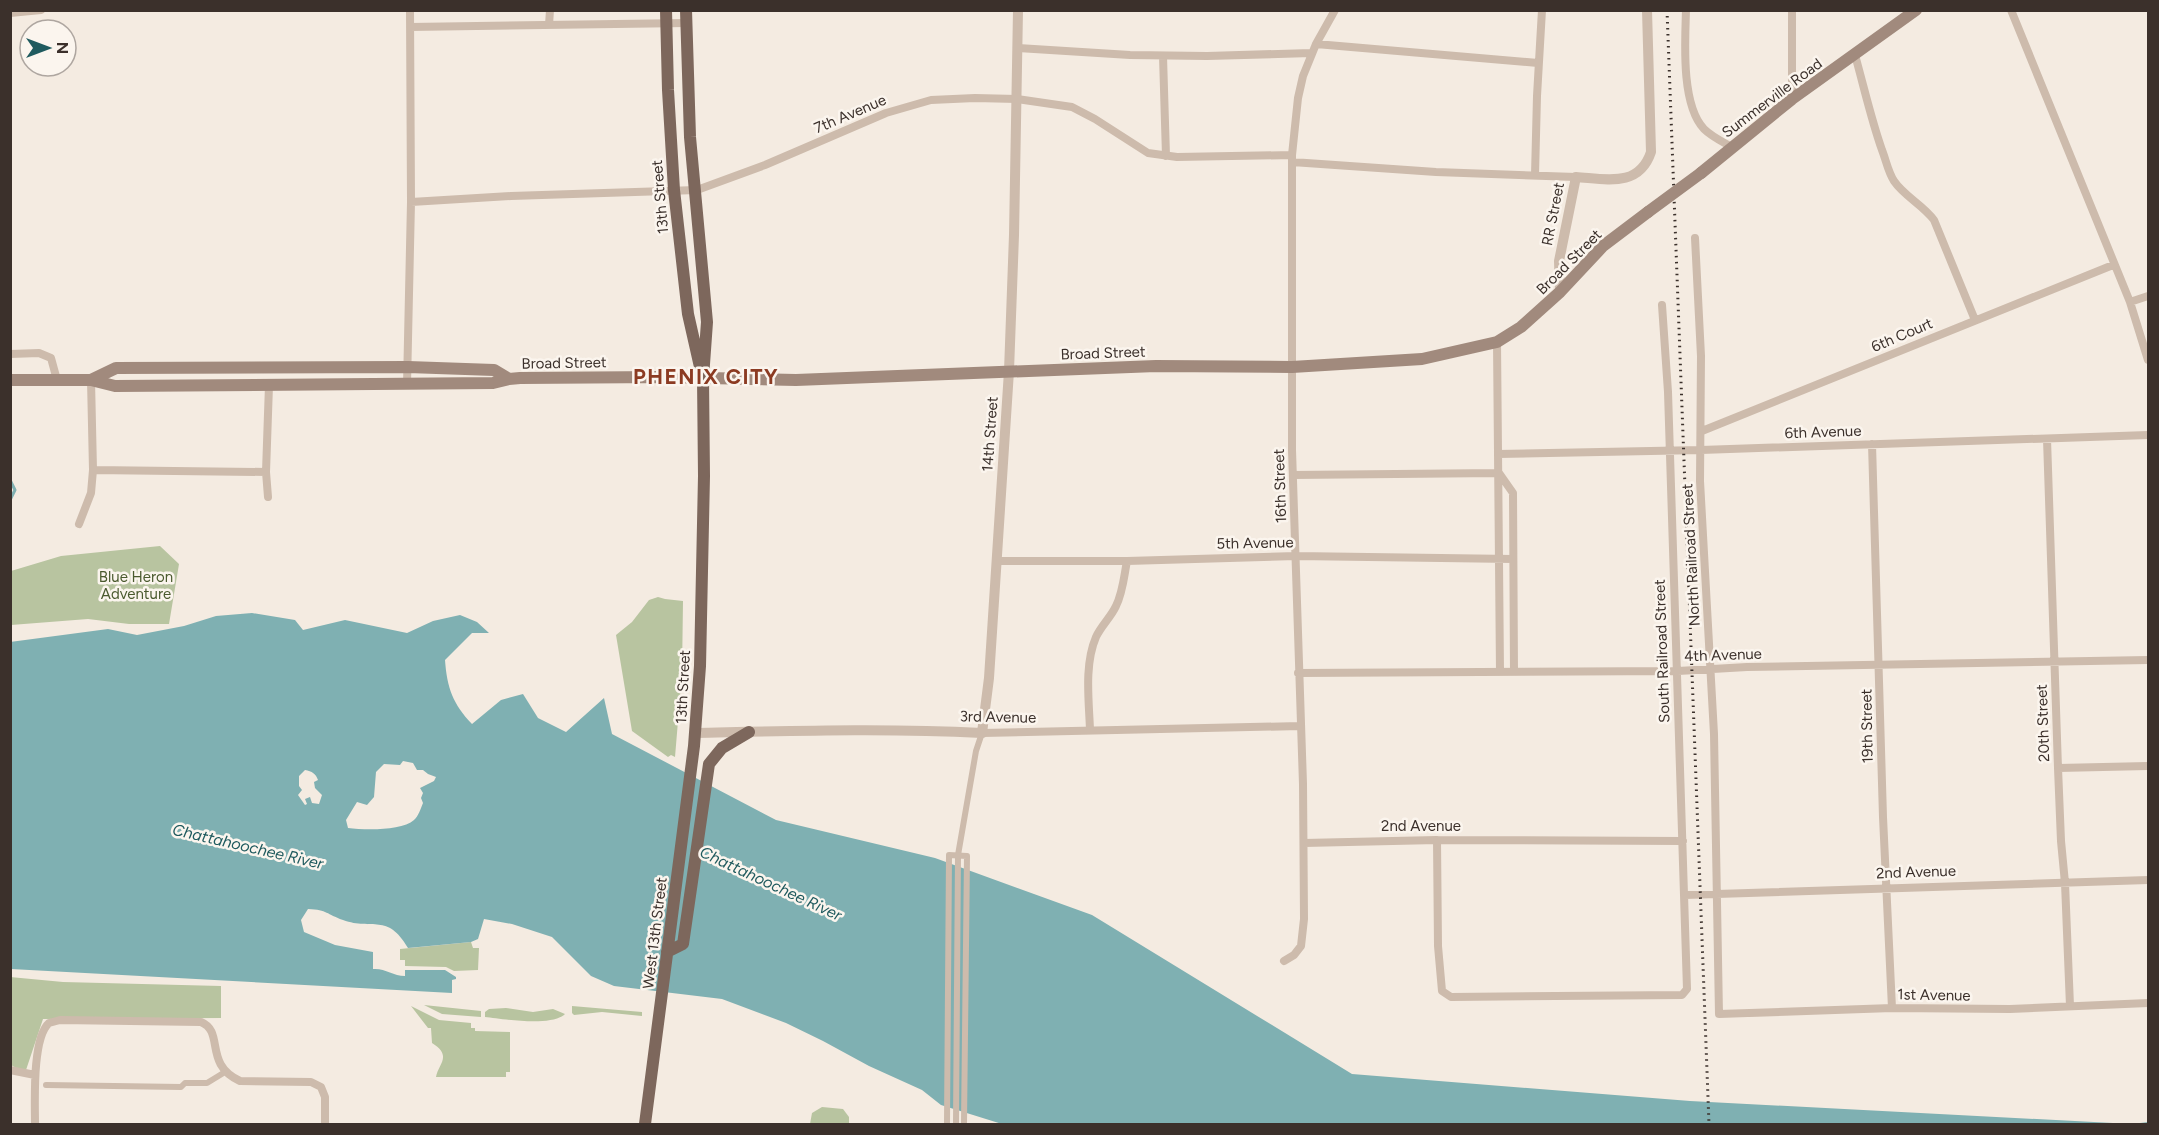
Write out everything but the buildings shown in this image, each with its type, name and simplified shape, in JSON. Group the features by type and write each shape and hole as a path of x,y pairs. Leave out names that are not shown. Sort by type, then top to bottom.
{"main road":[{"name":"Summerville Road","path":"1648,212 1701,173 1792,99 1916,10"},
{"name":"13th Street","path":"666,17 674,190 688,314 703,378"},
{"name":"13th Street","path":"687,17 690,137 707,322 703,378 702,577 694,740"},
{"name":"Broad Street","path":"10,380 91,380 116,386 493,383 509,378 795,380 1184,365 1292,367 1422,359 1497,342 1521,327 1560,292 1603,246 1648,212"},
{"name":"Broad Street","path":"91,380 116,368 408,367 494,370 509,378"},
{"path":"668,952 683,944 709,764 722,748 748,732"},
{"name":"West 13th Street","path":"645,1125 694,740"}],"street":[{"path":"10,13 41,10"},
{"path":"407,384 411,202 410,10"},
{"path":"549,25 550,10"},
{"name":"14th Street","path":"956,1125 958,855 976,751 982,733 989,678 1010,371 1018,10"},
{"name":"16th Street","path":"1284,961 1294,955 1301,946 1304,919 1304,784 1298,673 1293,475 1292,159 1298,98 1303,76 1311,53 1335,10"},
{"path":"1542,10 1535,175 1614,179 1637,174 1647,165 1651,152 1647,10"},
{"path":"1686,10 1688,88 1694,110 1705,130 1732,147"},
{"path":"1792,10 1792,99"},
{"path":"2011,10 2130,302 2148,360"},
{"path":"410,27 549,25 687,17"},
{"path":"1316,44 1538,63"},
{"path":"1018,48 1163,56 1311,53"},
{"path":"1855,55 1872,119 1894,181 1934,220 1975,320"},
{"path":"1163,56 1166,156"},
{"name":"7th Avenue","path":"411,202 696,190 765,165 908,105 931,100 1017,99 1072,107 1082,111 1137,148 1148,153 1166,156 1292,159 1436,172 1535,175"},
{"name":"RR Street","path":"1560,292 1559,261 1576,177"},
{"name":"North Railroad Street","path":"1695,238 1701,356 1700,481 1711,670 1718,894 1719,1014"},
{"name":"6th Court","path":"1702,431 2113,265"},
{"path":"2130,302 2148,296"},
{"name":"South Railroad Street","path":"1437,840 1438,945 1442,991 1451,998 1682,995 1687,989 1668,392 1662,305"},
{"path":"1497,342 1500,672"},
{"path":"10,354 39,353 51,358 57,380"},
{"path":"79,524 92,493 91,380"},
{"path":"268,497 266,472 269,385"},
{"name":"6th Avenue","path":"1498,454 1701,450 2148,435"},
{"name":"20th Street","path":"2047,439 2058,768 2066,883 2070,1006"},
{"name":"19th Street","path":"1872,444 1880,666 1882,805 1892,1008"},
{"path":"93,470 266,472"},
{"path":"1293,475 1498,473"},
{"path":"1498,473 1513,494 1514,672"},
{"name":"5th Avenue","path":"997,561 1127,561 1296,556 1513,559"},
{"path":"1090,730 1088,680 1091,660 1096,638 1116,607 1127,561"},
{"name":"4th Avenue","path":"1298,673 1678,671 1747,667 2148,660"},
{"name":"3rd Avenue","path":"694,740 748,732 929,730 982,733 1300,726"},
{"path":"2058,768 2148,765"},
{"name":"2nd Avenue","path":"1304,843 1437,840 1683,841"},
{"path":"947,1125 950,855 967,856 964,1125"},
{"name":"2nd Avenue","path":"1685,895 2148,880"},
{"name":"1st Avenue","path":"1719,1014 1892,1008 2010,1009 2148,1003"},
{"path":"35,1125 35,1075 41,1035 49,1023 60,1020 201,1022 207,1024 213,1033 220,1064 225,1072 240,1081 311,1082 321,1087 325,1097 325,1125"},
{"path":"10,1070 35,1075"},
{"path":"46,1085 181,1087 185,1083 207,1083 225,1072"}],"green space":[{"name":"Blue Heron Adventure","path":"160,546 179,564 169,624 129,624 88,619 11,625 11,571 61,556"},
{"path":"658,597 683,601 682,673 675,757 671,755 668,757 632,731 616,635 632,622 649,600"},
{"path":"471,942 473,948 479,948 478,970 454,971 446,967 405,966 405,960 400,960 400,949"},
{"path":"10,977 63,982 221,986 221,1018 43,1019 25,1073 11,1065"},
{"path":"424,1005 481,1011 481,1017 442,1014"},
{"path":"411,1006 439,1020 471,1023 471,1028 475,1028 475,1031 510,1032 510,1072 506,1072 506,1077 436,1077 443,1060 442,1052 432,1043 431,1028 428,1028"},
{"path":"572,1006 642,1012 642,1016 602,1012 574,1015"},
{"path":"506,1008 533,1012 553,1009 565,1014 559,1018 539,1021 485,1017 485,1012 489,1009"},
{"path":"822,1107 843,1109 849,1117 849,1124 810,1124 812,1113"}],"water":[{"name":"Chattahoochee River","path":"252,613 295,620 303,630 345,620 407,633 433,621 460,615 477,622 489,633 472,633 445,660 452,695 460,710 472,724 501,700 523,694 538,718 566,732 604,698 612,734 776,820 935,858 1092,915 1352,1074 1690,1101 2132,1124 1002,1124 941,1105 922,1090 869,1066 786,1023 722,999 614,986 591,976 552,937 512,924 484,919 478,939 471,942 408,948 393,930 386,926 354,923 323,911 308,909 301,920 304,932 335,945 373,952 373,969 405,976 405,970 445,970 456,977 452,980 452,993 11,969 10,642 108,629 137,635 184,626 216,616","holes":["403,761 413,763 417,770 423,770 436,777 434,781 420,788 423,793 421,798 423,803 415,819 408,824 392,828 348,828 346,820 357,802 367,805 374,797 376,772 384,764 400,765","305,770 313,773 318,780 314,782 315,788 322,795 319,804 312,803 310,797 305,799 307,804 305,805 298,795 302,790 299,786 299,776"]}],"waterway":[{"path":"10,480 15,490 10,500"}],"railway":[{"path":"1667,10 1709,1124"}],"district":[{"name":"PHENIX CITY","path":"706,377"}]}
